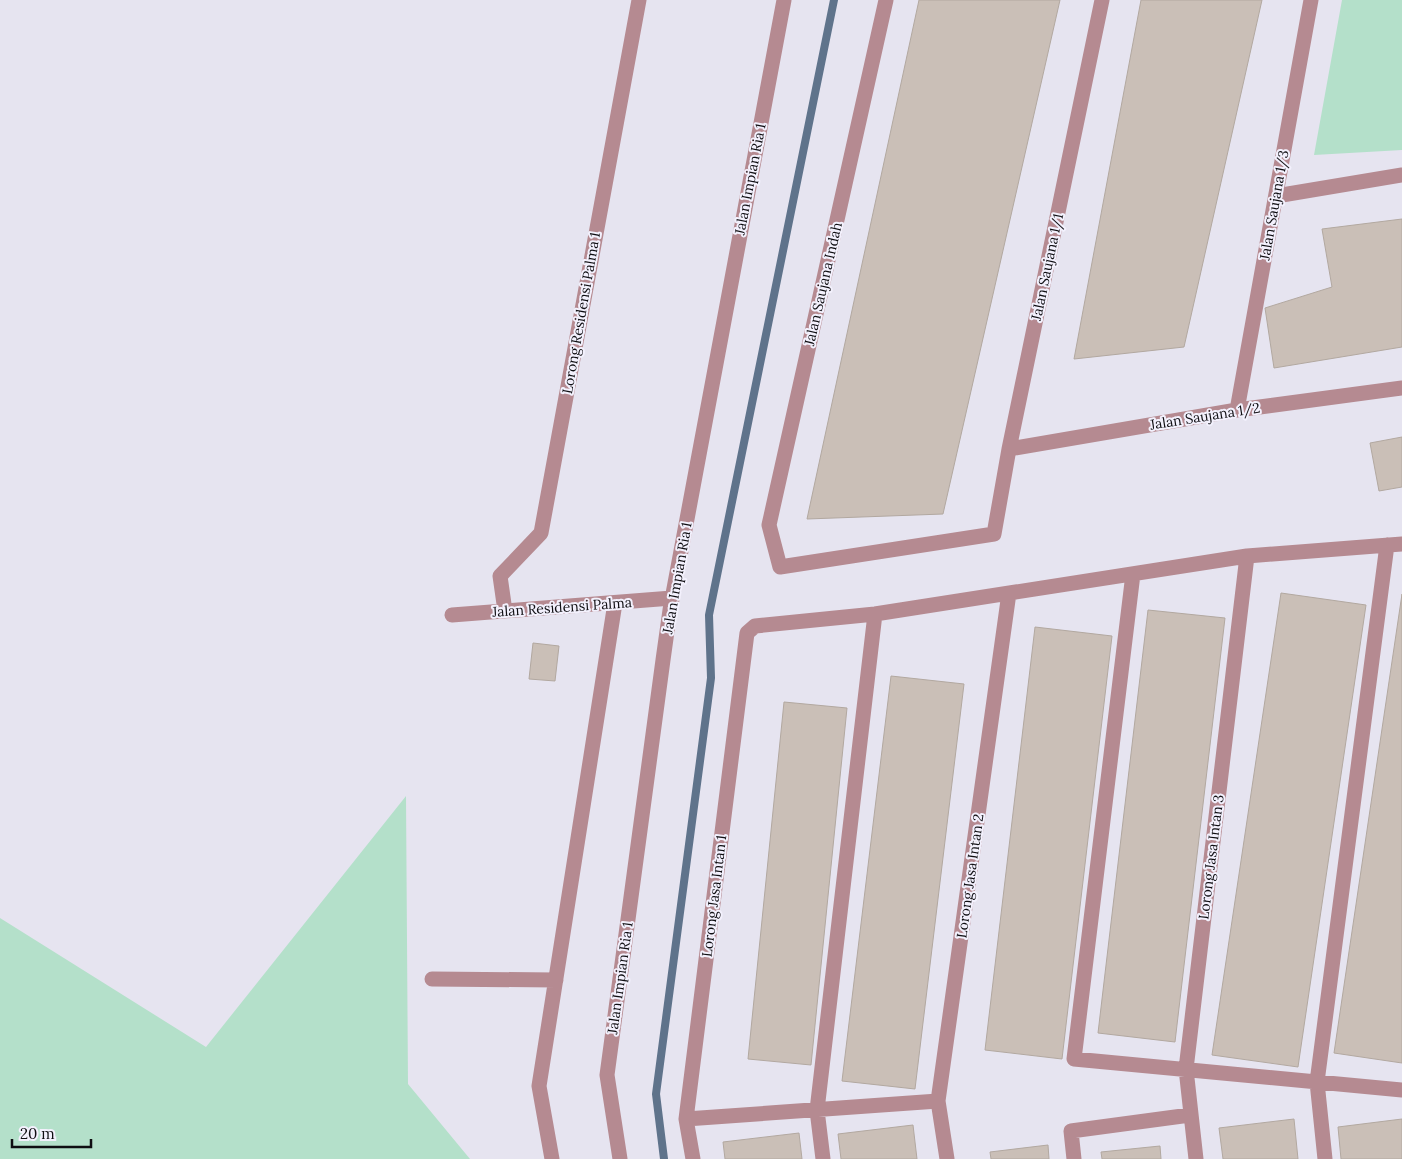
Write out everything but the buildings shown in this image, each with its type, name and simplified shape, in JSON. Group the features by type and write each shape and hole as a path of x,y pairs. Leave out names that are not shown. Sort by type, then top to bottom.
{"street":[{"name":"Lorong Residensi Palma 1","path":"505,611 500,576 541,533 639,0"},
{"name":"Jalan Impian Ria 1","path":"620,1159 607,1074 672,598 784,0"},
{"name":"Jalan Saujana Indah","path":"886,0 769,525 780,567 994,534"},
{"name":"Jalan Saujana 1/1","path":"994,534 1009,449 1102,0"},
{"name":"Jalan Saujana 1/3","path":"1237,410 1311,0"},
{"path":"1276,196 1402,175"},
{"name":"Jalan Saujana 1/2","path":"1009,449 1237,410 1402,388"},
{"path":"823,1159 817,1110 875,614 1247,556 1395,544 1316,1082 1325,1159"},
{"name":"Lorong Jasa Intan 3","path":"1196,1159 1186,1069 1247,556"},
{"path":"1133,574 1074,1059 1402,1090"},
{"name":"Lorong Jasa Intan 2","path":"947,1159 938,1101 1009,593"},
{"name":"Jalan Residensi Palma","path":"452,615 672,598"},
{"path":"552,1159 539,1086 614,603"},
{"name":"Lorong Jasa Intan 1","path":"693,1159 686,1119 747,633 755,626 766,624 875,614"},
{"path":"432,979 556,980"},
{"path":"686,1119 938,1101"},
{"path":"1074,1159 1071,1131 1190,1115"}],"green space":[{"path":"1342,0 1402,0 1402,150 1314,155"},
{"path":"406,796 408,1084 470,1159 0,1159 0,918 206,1047"}],"waterway":[{"path":"664,1159 656,1094 711,678 709,615 834,0"}]}
